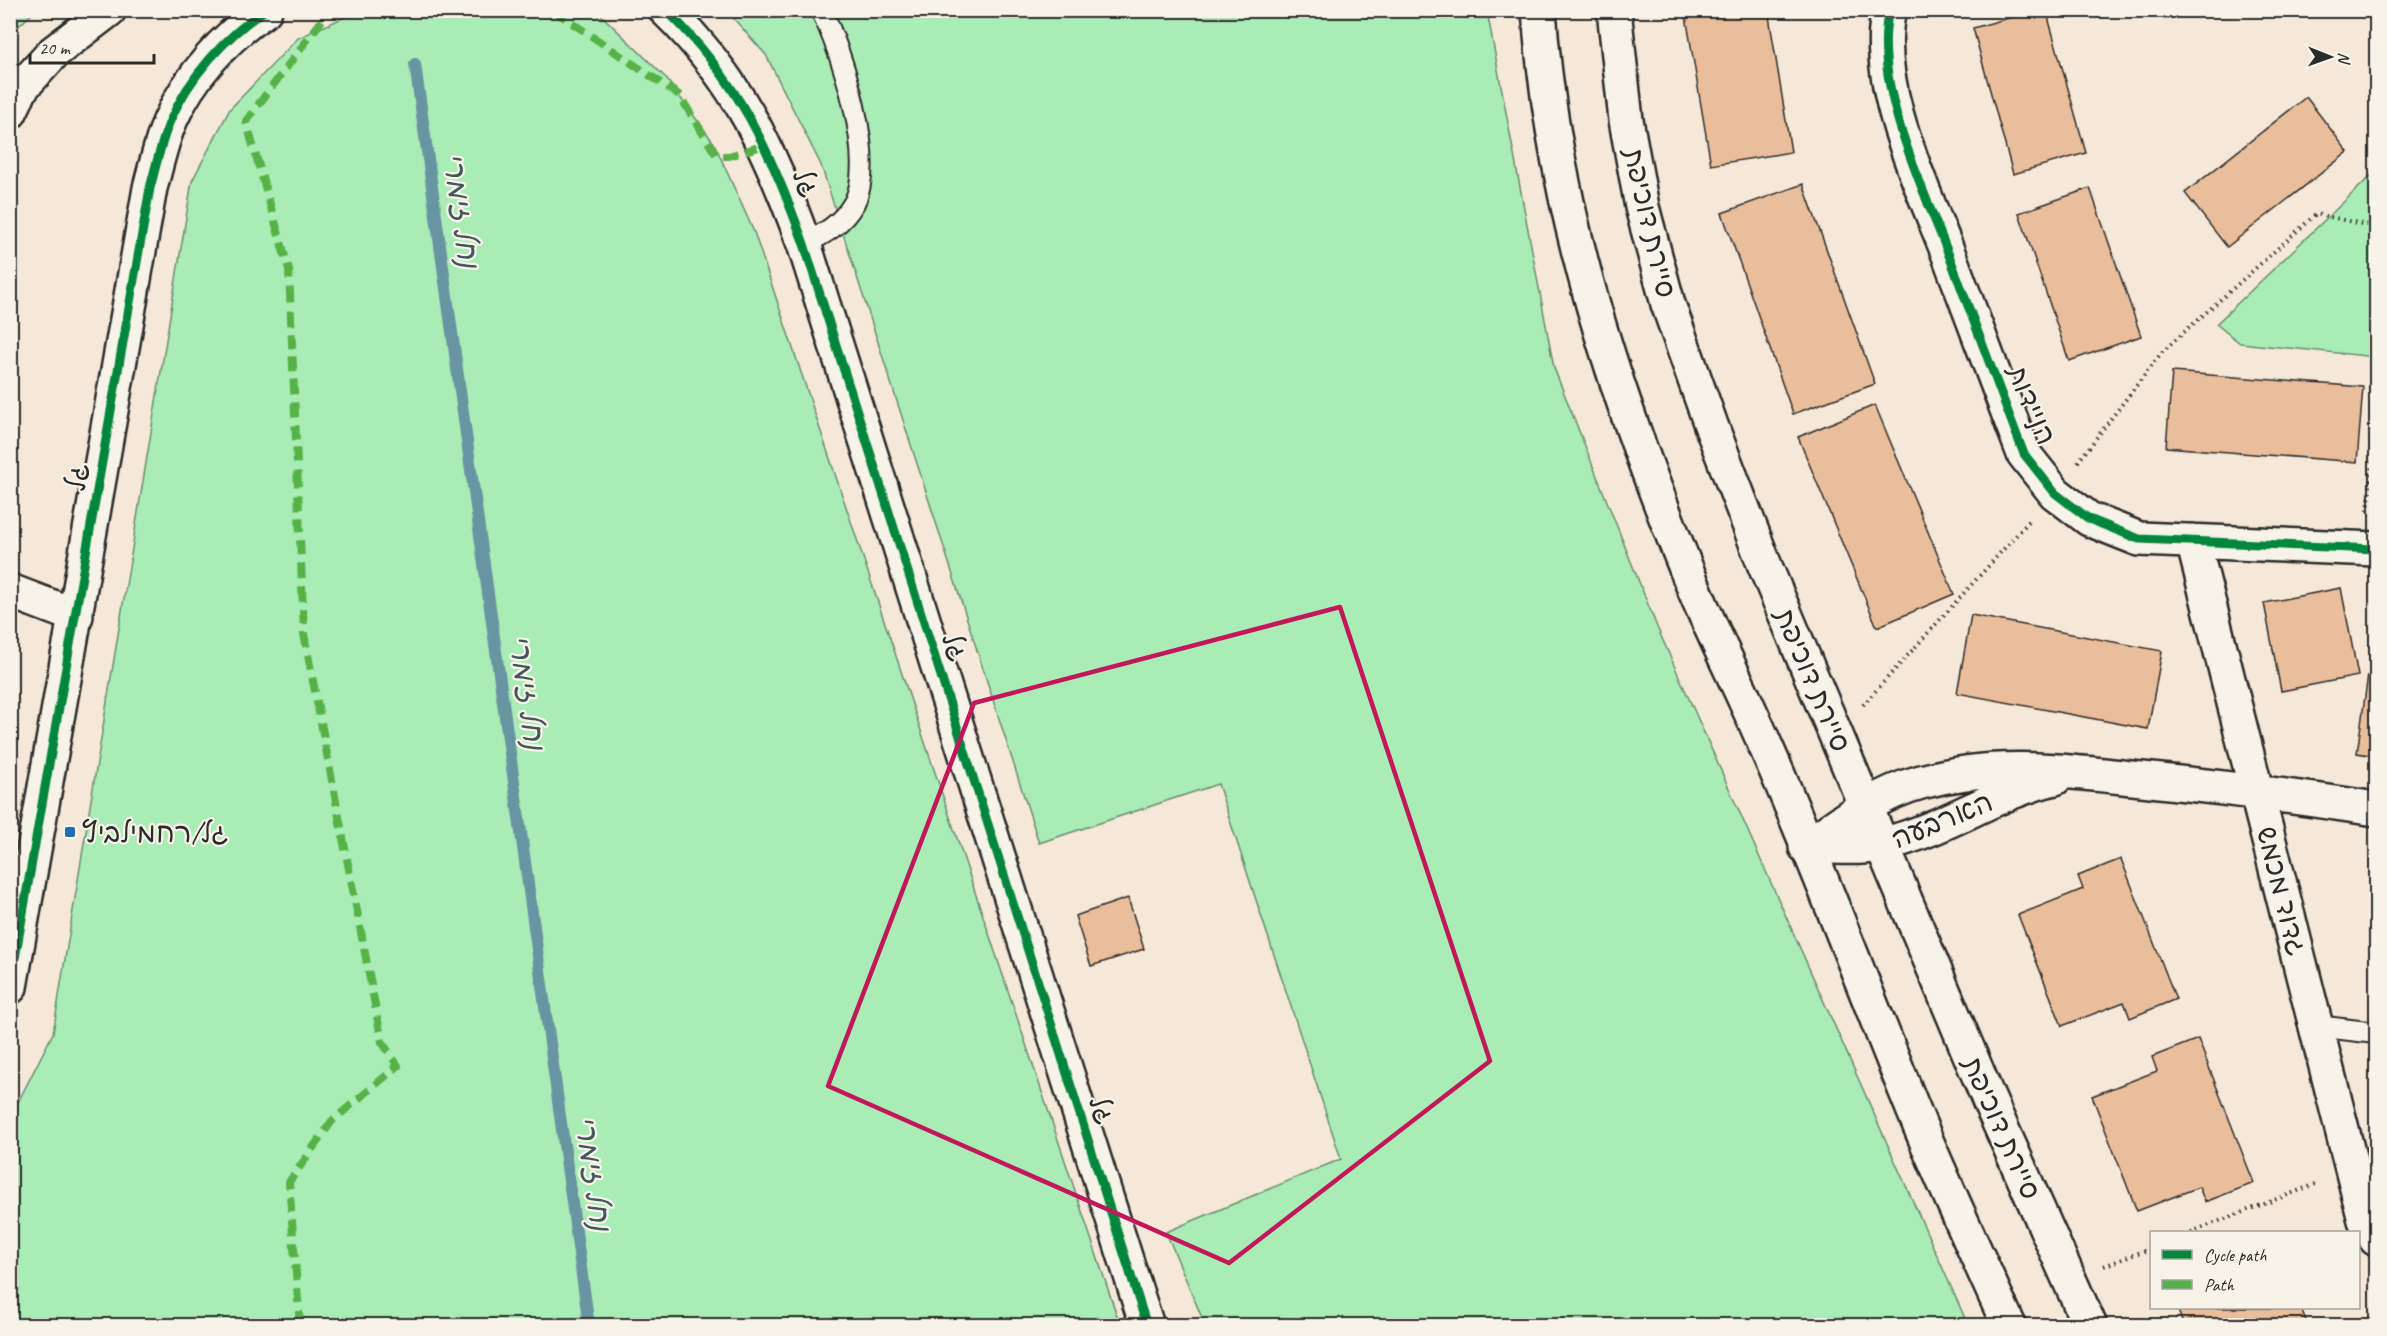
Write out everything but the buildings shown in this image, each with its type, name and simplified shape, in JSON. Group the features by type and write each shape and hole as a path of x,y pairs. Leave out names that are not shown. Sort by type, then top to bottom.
{"street":[{"path":"10,112 22,87 54,52 109,10"},
{"name":"גל","path":"10,987 150,188 170,121 209,58 266,10"},
{"name":"גל","path":"666,10 721,70 749,112 780,176 804,244 1147,1326"},
{"path":"1539,10 1557,154 1570,224 1597,326 1697,595 1767,748 1921,1130 2009,1326"},
{"name":"סיירת דוכיפת","path":"1614,10 1626,120 1642,207 1668,304 1765,566 1989,1100 2090,1326"},
{"name":"הניידות","path":"1889,10 1886,23 1885,64 1903,134 2024,454 2055,493 2089,519 2139,539 2370,549"},
{"name":"גדוד מכמש","path":"2193,541 2365,1220 2376,1239"},
{"path":"10,591 76,616"},
{"name":"הארבעה","path":"1806,847 1865,804 1918,783 1971,771 2017,767 2256,790 2376,809"},
{"name":"הארבעה","path":"1806,847 1883,845 1931,828 2026,785 2083,772"}],"lane":[{"path":"804,244 831,230 854,202 860,174 861,137 849,86 821,10"},
{"path":"2316,1026 2376,1033"}],"path":[{"path":"1836,735 2055,493 2162,352 2316,214 2376,227"},
{"path":"2370,549 2376,428"},
{"path":"2196,1231 2352,1170"},
{"path":"2069,1280 2150,1248"}],"highlighted area":[{"path":"1340,607 1490,1061 1229,1263 828,1086 974,703"}],"green space":[{"path":"11,10 35,10 35,11 11,33"},
{"path":"358,11 588,11 599,13 665,77 714,143 754,232 1120,1325 11,1325 11,1116 53,1033 192,181 230,109 298,38"},
{"path":"727,11 1487,11 1554,368 1657,627 1968,1325 1205,1325 1166,1232 1341,1159 1218,784 1039,843 821,165 766,55"},
{"path":"2376,171 2376,357 2240,343 2216,324"}],"waterway":[{"name":"נחל זימרי","path":"415,64 589,1326"}],"marked path":[{"path":"300,1326 289,1182 332,1121 398,1066 382,1042 304,634 289,270 246,121 329,11 333,10"},
{"path":"553,10 679,95 717,156 729,156 765,145"}],"cycle path":[{"path":"10,987 150,188 164,137 187,89 222,45 265,10"},
{"path":"666,10 714,63 750,118 765,147 804,244 1147,1326"},
{"path":"1889,10 1885,39 1887,70 1903,136 2024,454 2055,493 2089,519 2139,539 2376,549"}],"place":[{"name":"גל/רחמילביץ","path":"70,832"}]}
